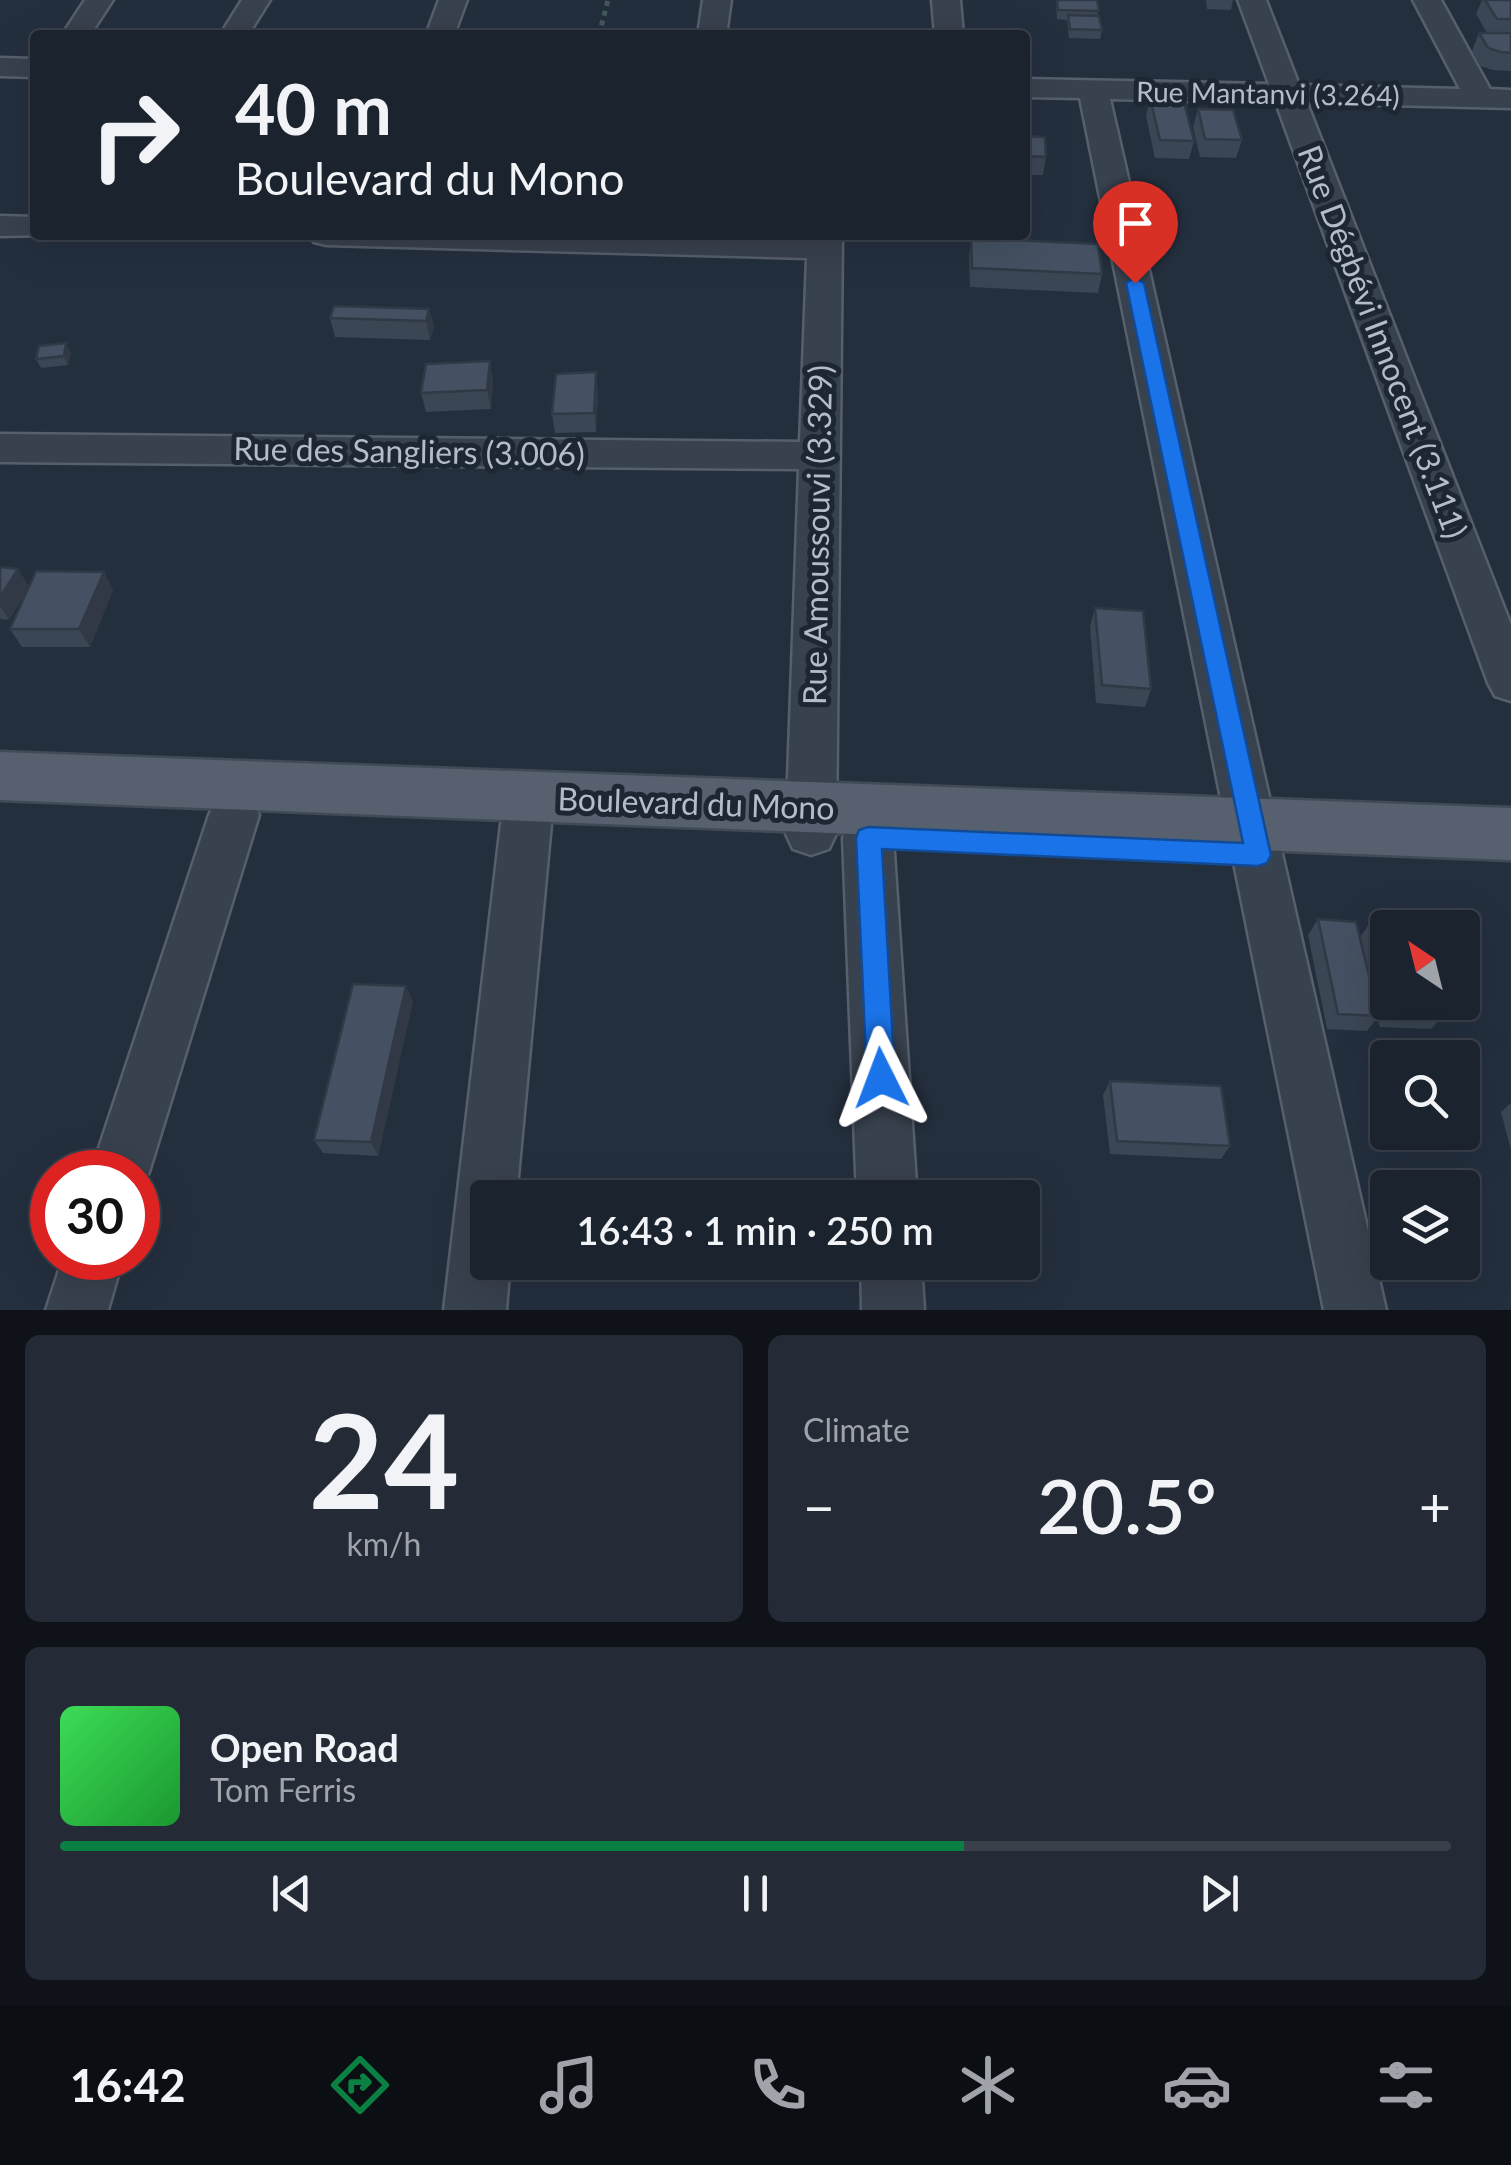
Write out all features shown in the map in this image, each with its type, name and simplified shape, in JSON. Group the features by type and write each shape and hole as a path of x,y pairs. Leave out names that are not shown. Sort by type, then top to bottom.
{"main road":[{"name":"Boulevard du Mono","path":"0,776 830,827"},
{"name":"Boulevard du Mono","path":"0,806 526,824 830,827 1255,840 1511,834"},
{"name":"Boulevard du Mono","path":"1255,840 1511,864"}],"street":[{"path":"79,30 100,0"},
{"path":"237,30 256,0"},
{"path":"442,30 453,0"},
{"path":"713,30 716,0"},
{"path":"946,0 949,30"},
{"name":"Rue Dégbévi Innocent (3.111)","path":"1252,0 1511,684"},
{"path":"1427,0 1496,98"},
{"path":"0,67 30,68"},
{"name":"Rue Mantanvi (3.264)","path":"1030,88 1496,98"},
{"path":"1093,90 1355,1310"},
{"path":"0,226 30,227"},
{"path":"682,240 824,242"},
{"name":"Rue Amoussouvi (3.329)","path":"824,242 819,456 830,827 884,1180"},
{"name":"Rue des Sangliers (3.006)","path":"0,448 819,456"},
{"path":"127,1150 234,815"},
{"path":"474,1310 526,824"},
{"path":"77,1310 86,1280"},
{"path":"892,1280 893,1310"}],"path":[{"path":"600,30 608,0"}],"building":[{"path":"1057,0 1097,0 1099,11 1058,10"},
{"path":"1485,0 1511,0 1511,19 1497,19"},
{"path":"1068,15 1099,16 1102,30 1070,29"},
{"path":"1479,33 1511,33 1511,53 1488,48"},
{"path":"1150,98 1183,99 1194,141 1160,140"},
{"path":"1198,109 1233,110 1242,140 1205,139"},
{"path":"1030,136 1045,137 1046,157 1030,156"},
{"path":"971,240 1013,240 1098,244 1102,274 972,268"},
{"path":"334,306 429,309 426,321 330,318"},
{"path":"66,343 64,356 36,359 39,346"},
{"path":"490,361 487,390 421,393 426,364"},
{"path":"596,372 594,413 552,414 556,374"},
{"path":"0,567 18,569 0,597"},
{"path":"36,571 104,572 79,629 10,629"},
{"path":"1095,608 1143,611 1151,689 1102,685"},
{"path":"1318,919 1356,922 1370,979 1370,1016 1338,1014"},
{"path":"353,984 406,986 371,1142 314,1140"},
{"path":"1110,1081 1221,1086 1230,1146 1117,1141"}],"route":[{"path":"881,1078 868,838 1258,855 1135,283"}]}
